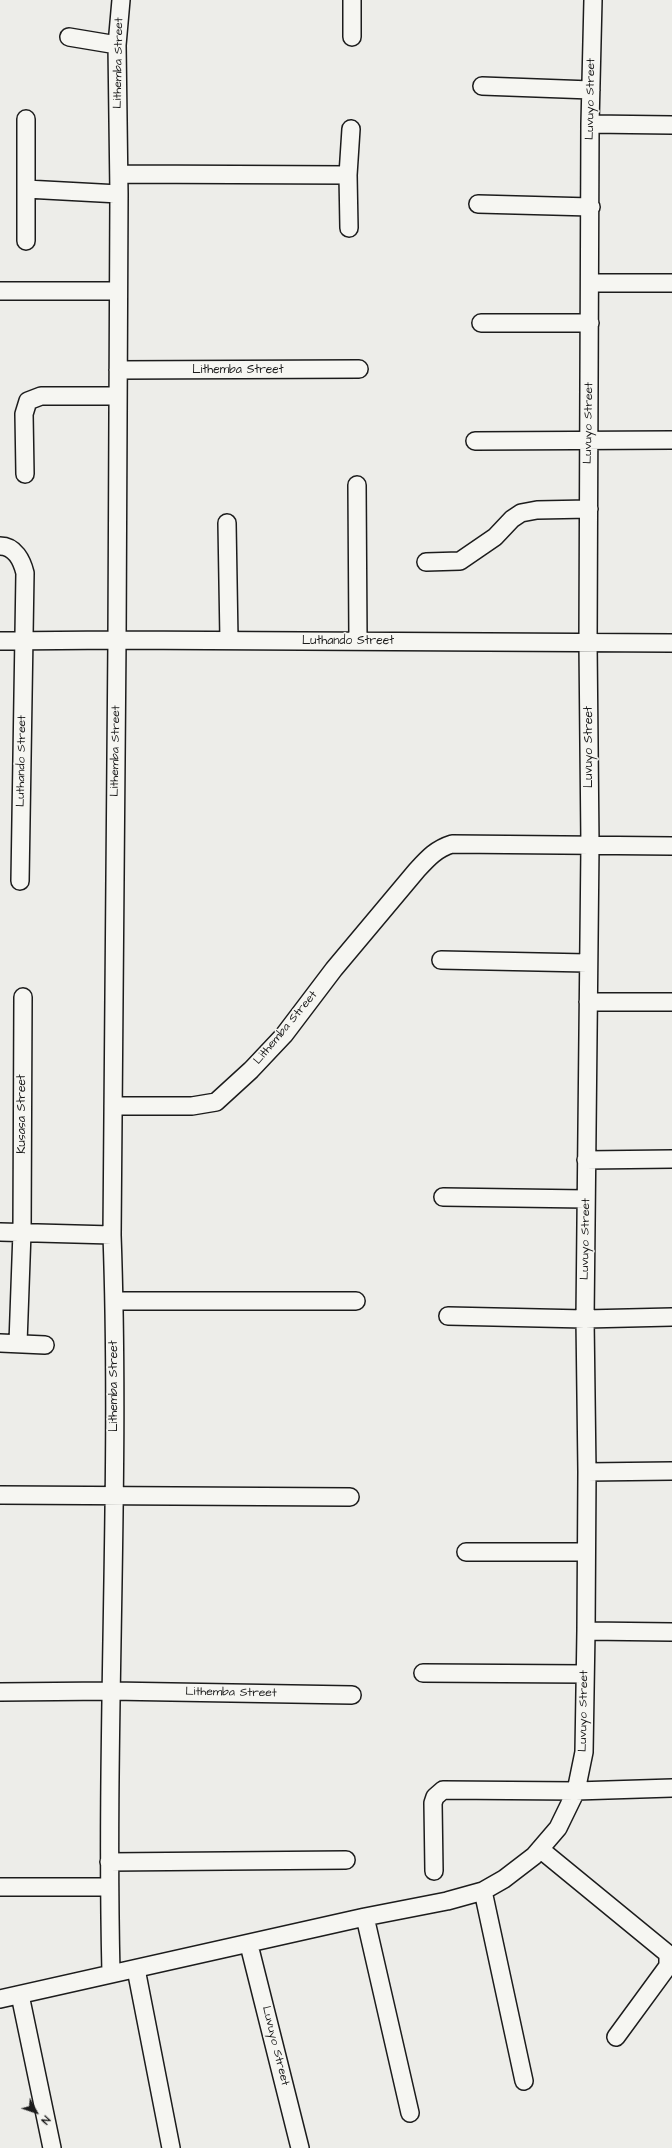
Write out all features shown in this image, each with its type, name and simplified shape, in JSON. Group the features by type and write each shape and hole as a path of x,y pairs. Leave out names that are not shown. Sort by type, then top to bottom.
{"street":[{"name":"Lithemba Street","path":"111,1973 109,1887 115,1301 112,1235 117,640 119,194 118,45 121,0"},
{"path":"352,0 352,37"},
{"name":"Luvuyo Street","path":"0,1999 111,1973 250,1945 365,1917 447,1901 483,1891 520,1868 540,1849 558,1828 576,1791 584,1752 586,1631 587,1472 585,1319 588,1002 587,963 590,846 588,643 591,283 590,124 593,0"},
{"path":"69,38 118,45"},
{"path":"482,86 591,90"},
{"path":"26,119 26,242"},
{"path":"590,124 672,125"},
{"path":"349,228 348,175 351,129"},
{"path":"119,174 348,175"},
{"path":"26,189 119,194"},
{"path":"478,204 591,207"},
{"path":"591,283 672,283"},
{"path":"0,291 118,291"},
{"path":"481,323 590,323"},
{"name":"Lithemba Street","path":"118,370 359,369"},
{"path":"25,474 24,414 28,401 41,396 118,396"},
{"path":"475,441 672,440"},
{"path":"356,485 358,641"},
{"path":"426,562 460,561 495,537 512,518 521,513 537,510 589,509"},
{"path":"227,523 229,640"},
{"name":"Luthando Street","path":"0,546 15,552 22,562 25,573 20,881"},
{"name":"Luthando Street","path":"0,641 229,640 672,644"},
{"name":"Lithemba Street","path":"113,1106 192,1106 216,1102 251,1070 284,1035 334,969 417,870 431,854 442,847 452,844 590,846"},
{"path":"590,846 672,846"},
{"path":"442,960 587,963"},
{"name":"Kusasa Street","path":"18,1343 22,1232 23,997"},
{"path":"588,1002 672,1002"},
{"path":"586,1160 672,1160"},
{"path":"443,1197 586,1199"},
{"path":"0,1232 112,1235"},
{"path":"115,1301 356,1301"},
{"path":"448,1316 585,1319 672,1317"},
{"path":"0,1343 46,1345"},
{"path":"587,1472 672,1471"},
{"path":"0,1495 350,1497"},
{"path":"466,1552 586,1552"},
{"path":"586,1631 672,1632"},
{"path":"424,1673 585,1674"},
{"name":"Lithemba Street","path":"0,1692 111,1691 352,1695"},
{"path":"434,1871 433,1803 435,1797 443,1790 576,1791 672,1788"},
{"path":"540,1849 668,1954 668,1966 616,2037"},
{"path":"110,1862 346,1860"},
{"path":"0,1887 109,1887"},
{"path":"483,1891 524,2081"},
{"path":"365,1917 410,2113"},
{"name":"Luvuyo Street","path":"250,1945 300,2148"},
{"path":"136,1969 171,2148"},
{"path":"20,1995 52,2148"}]}
